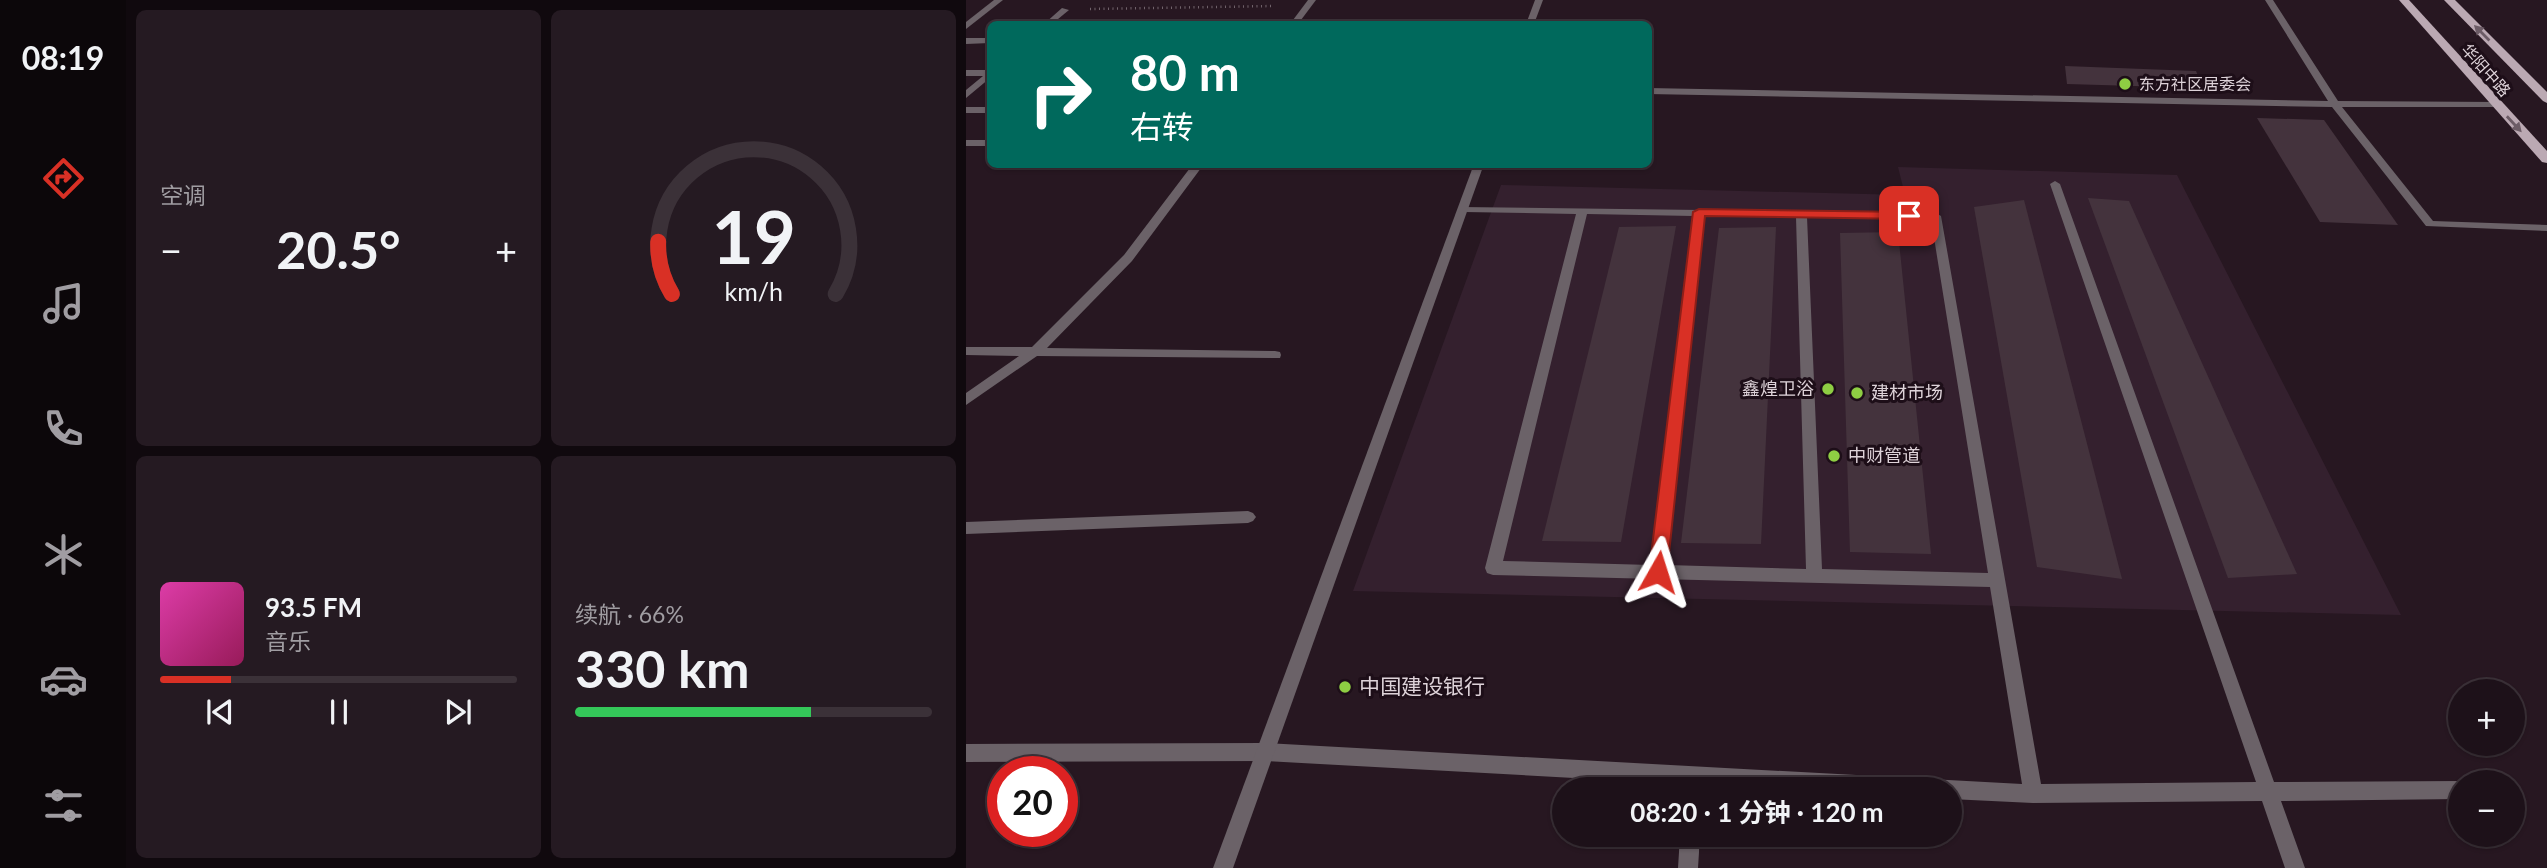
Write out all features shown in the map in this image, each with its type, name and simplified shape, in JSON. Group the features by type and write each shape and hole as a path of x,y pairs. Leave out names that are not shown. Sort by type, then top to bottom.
{"main road":[{"name":"华阳中路","path":"2404,0 2547,159"},
{"name":"华阳中路","path":"2449,0 2547,99"}],"street":[{"path":"966,26 999,0"},
{"path":"1531,21 1539,0"},
{"path":"2269,0 2335,104 2430,224 2547,228"},
{"path":"1296,21 1310,3"},
{"path":"1052,21 1065,10"},
{"path":"966,41 987,41"},
{"path":"966,73 987,73"},
{"path":"966,95 987,76"},
{"path":"1652,91 2335,104 2495,104"},
{"path":"966,110 987,110"},
{"path":"966,143 987,143"},
{"path":"966,400 1037,350 1128,258 1196,168"},
{"path":"1223,868 1478,168"},
{"path":"2055,184 2295,868"},
{"path":"1464,209 1936,216 2033,794"},
{"path":"1583,211 1493,568 1997,580"},
{"path":"1658,572 1699,212"},
{"path":"1801,214 1814,575"},
{"path":"966,351 1275,355"},
{"path":"966,528 1248,517"},
{"path":"966,753 1265,752 1621,777"},
{"path":"1962,792 2033,794 2448,790"},
{"path":"1688,868 1689,847"}],"path":[{"path":"1065,10 1310,3"}],"shaded area":[{"name":"建材市场","path":"1898,167 2177,175 2401,615 1353,591 1501,185 1905,195"}],"building":[{"path":"2065,66 2196,71 2203,88 2067,84"},
{"path":"2257,118 2324,120 2398,225 2320,222"},
{"path":"2088,198 2129,201 2297,574 2228,578"},
{"path":"2024,200 2122,579 2037,567 1974,207"},
{"path":"1676,226 1621,542 1542,541 1619,227"},
{"path":"1776,227 1761,544 1681,543 1719,228"},
{"path":"1898,232 1931,554 1850,552 1840,233"}],"place":[{"name":"东方社区居委会","path":"2125,84"},
{"name":"鑫煌卫浴","path":"1828,389"},
{"name":"建材市场","path":"1857,393"},
{"name":"中财管道","path":"1834,456"},
{"name":"中国建设银行","path":"1345,687"}],"route":[{"path":"1658,572 1699,212 1909,216"}]}
